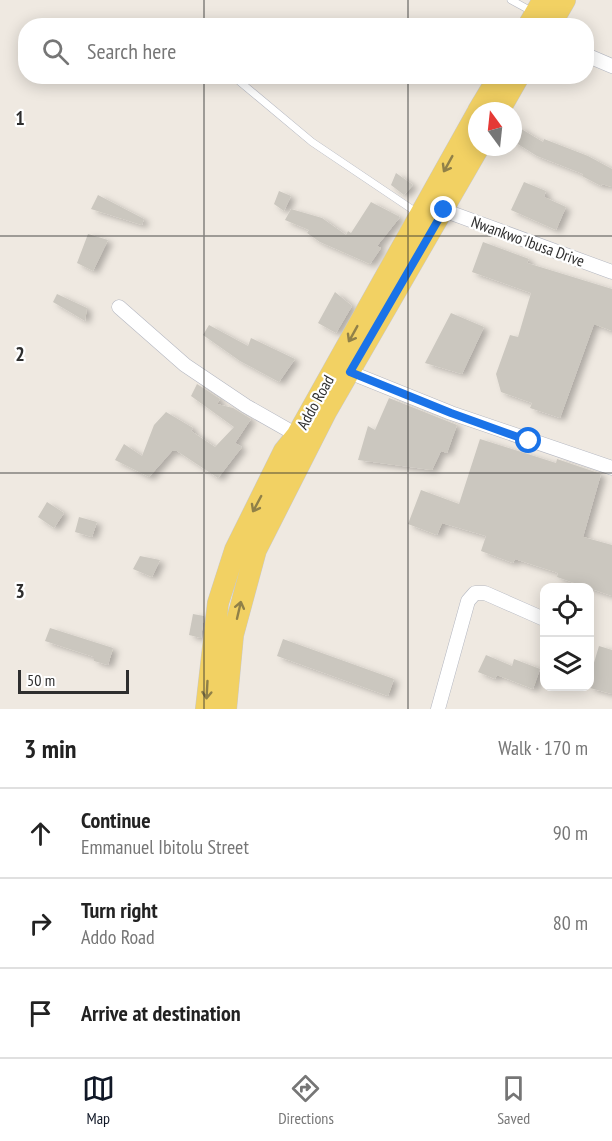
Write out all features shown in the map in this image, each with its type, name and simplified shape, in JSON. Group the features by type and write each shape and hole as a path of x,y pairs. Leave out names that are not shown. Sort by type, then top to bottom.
{"main road":[{"path":"539,16 565,0"},
{"name":"Addo Road","path":"484,102 494,84"},
{"path":"504,102 514,84"},
{"name":"Addo Road","path":"206,709 218,603 235,550 284,451 297,435 468,130"},
{"name":"Addo Road","path":"226,709 232,636 256,550 321,422 474,156"}],"street":[{"path":"594,58 612,66"},
{"name":"Nwankwo Ibusa Drive","path":"444,210 612,272"},
{"path":"119,306 185,365 246,406 297,435"},
{"path":"350,372 451,413 612,468"},
{"path":"438,709 468,601 475,592 485,593 540,617"}],"lane":[{"path":"511,0 539,16"},
{"path":"243,84 312,142 420,215"}],"building":[{"path":"522,129 543,142 544,139 588,156 612,169 612,187 602,184 601,186 582,176 583,174 537,156 522,147"},
{"path":"396,173 413,185 404,195 391,185"},
{"path":"524,182 546,191 544,197 566,207 556,230 511,210"},
{"path":"279,191 291,196 284,211 274,204"},
{"path":"98,195 144,219 142,225 91,209"},
{"path":"371,202 400,217 377,246 381,248 370,264 320,242 307,233 309,230 285,220 291,209 322,218 346,235 348,231 351,233"},
{"path":"88,234 108,240 93,271 77,263"},
{"path":"483,242 529,259 527,263 612,289 612,331 594,324 560,418 530,408 532,403 501,392 496,374 510,335 518,337 531,293 472,272"},
{"path":"335,292 352,306 336,333 318,323"},
{"path":"57,294 87,308 85,321 53,302"},
{"path":"451,313 484,327 462,374 425,363"},
{"path":"209,325 248,346 251,338 295,359 279,382 240,361 203,335"},
{"path":"197,384 220,399 217,404 233,408 251,419 235,443 242,447 218,478 177,451 172,451 149,477 115,460 124,444 142,456 154,425 166,412 193,428 191,431 215,447 234,427 191,396"},
{"path":"389,398 457,425 447,453 441,451 432,470 358,460 368,426 375,430"},
{"path":"480,439 556,463 557,459 601,474 583,537 612,545 612,596 594,590 594,583 574,583 557,577 558,573 515,559 513,563 481,551 486,536 442,523 437,535 408,524 421,490 459,504"},
{"path":"47,502 64,513 54,528 38,517"},
{"path":"79,517 97,522 92,537 75,532"},
{"path":"140,556 160,560 152,577 133,569"},
{"path":"193,614 204,616 201,638 189,635"},
{"path":"50,628 113,648 108,665 94,661 94,657 45,641"},
{"path":"283,639 394,679 388,696 277,656"},
{"path":"599,646 612,650 612,694 594,689 594,663"},
{"path":"486,655 512,666 514,659 540,669 533,689 497,675 495,679 478,672"}],"route":[{"path":"444,210 350,372 451,413 529,441"}]}
